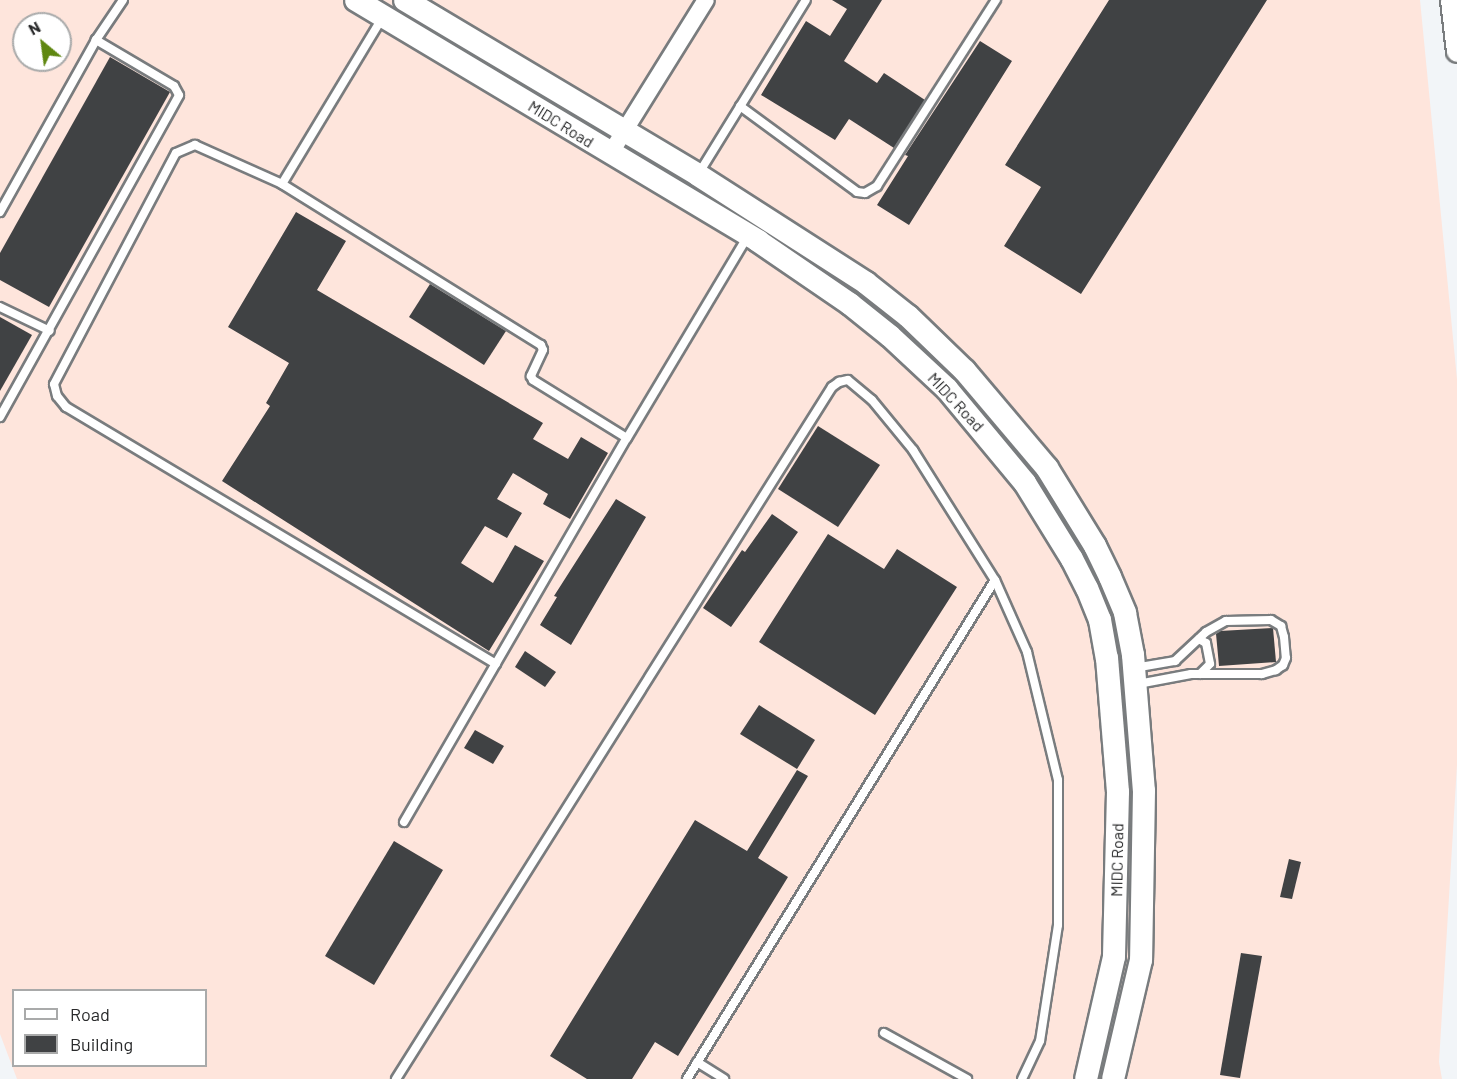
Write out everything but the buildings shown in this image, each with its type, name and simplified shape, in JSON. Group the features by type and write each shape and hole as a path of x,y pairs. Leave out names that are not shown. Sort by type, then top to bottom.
{"main road":[{"name":"MIDC Road","path":"356,0 748,235 850,304 890,336 946,389 1025,483 1072,559 1100,620 1107,658 1118,792 1114,957 1086,1079"},
{"name":"MIDC Road","path":"406,0 698,175 866,283 908,316 965,371 1047,468 1095,546 1125,613 1134,676 1144,791 1141,960 1113,1079"}],"street":[{"path":"610,153 706,0"},
{"path":"1451,0 1457,52"}],"lane":[{"path":"0,212 96,40 123,0"},
{"path":"698,175 806,0"},
{"path":"740,106 857,192 865,193 877,186 996,0"},
{"path":"282,184 383,15"},
{"path":"0,417 50,331 179,95 174,86 96,40"},
{"path":"496,664 66,408 57,396 54,384 176,153 195,145 282,184 541,345 543,350 531,376 533,380 627,438"},
{"path":"404,822 748,235"},
{"path":"0,307 50,331"},
{"path":"396,1079 826,397 838,382 848,380 872,400 913,450 995,580 1027,652 1058,780 1058,925 1040,1041 1022,1079"},
{"path":"687,1079 995,580"},
{"path":"1271,620 1281,626 1286,658 1283,665 1276,670 1262,674 1134,676 1175,661 1216,625 1226,621 1271,620"},
{"path":"1199,639 1206,643 1210,664 1200,674"},
{"path":"884,1033 967,1079"},
{"path":"697,1062 724,1079"}],"shaded area":[{"path":"0,0 1420,0 1457,379 1457,765 1439,1062 1442,1079 17,1079 12,1067 207,1067 207,989 12,989 12,1066 0,1034"}]}
